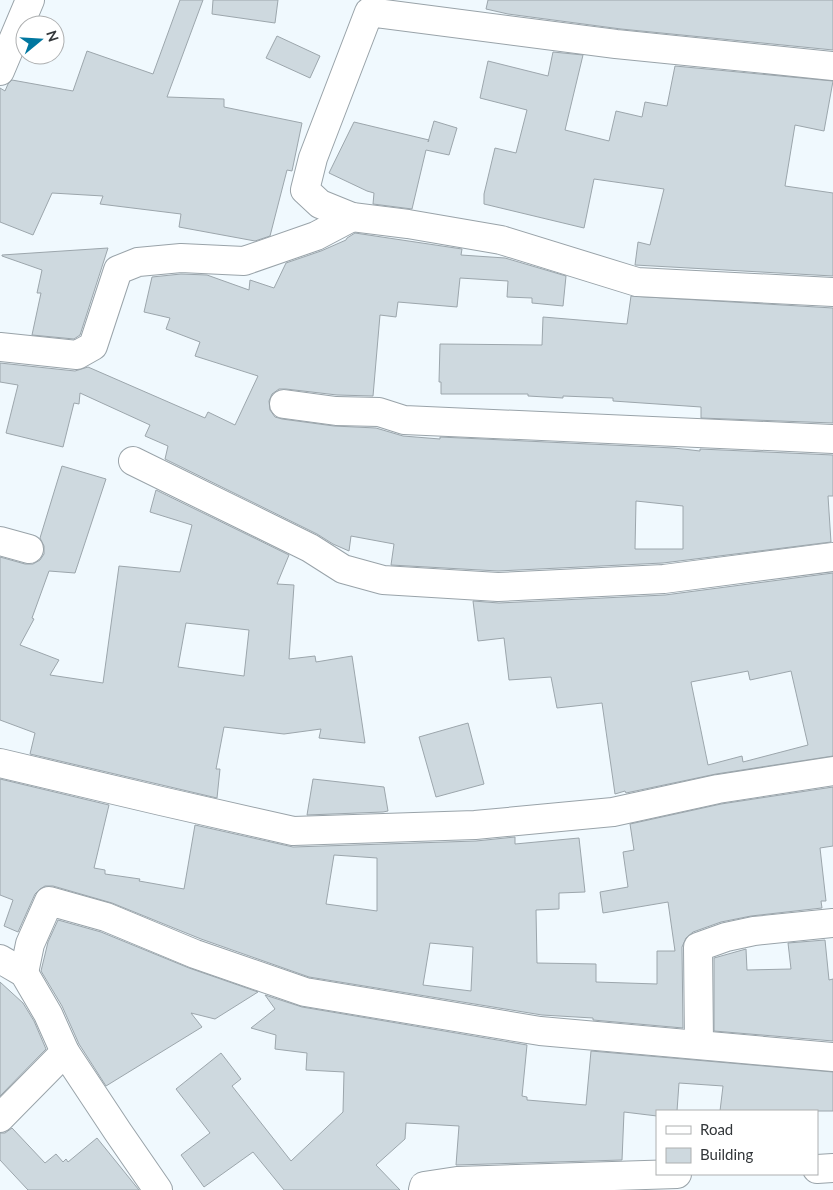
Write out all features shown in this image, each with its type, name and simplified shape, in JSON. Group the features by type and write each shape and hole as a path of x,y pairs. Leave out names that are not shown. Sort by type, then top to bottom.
{"street":[{"path":"0,71 9,24 30,0"},
{"path":"833,66 616,44 369,12 312,158 305,190 320,204 352,217 408,224 500,240 637,282 833,292"},
{"path":"0,347 78,355 94,346 118,270 138,262 181,258 244,260 316,236 352,217"},
{"path":"284,404 336,410 379,412 404,420 833,439"},
{"path":"133,461 310,548 343,569 383,580 498,587 664,579 833,557"},
{"path":"0,541 29,549"},
{"path":"0,762 293,831 475,825 613,812 718,789 833,771"},
{"path":"24,973 30,944 49,901 106,917 195,954 305,992 540,1031 833,1057"},
{"path":"699,1044 698,947 754,931 833,923"},
{"path":"0,959 24,973 48,1014 65,1052 158,1190"},
{"path":"0,1118 65,1052"},
{"path":"818,1169 833,1168"},
{"path":"423,1190 424,1186 457,1181 656,1175"}],"building":[{"path":"180,0 203,0 167,97 224,99 224,107 302,123 292,171 287,170 270,236 255,241 179,227 181,214 100,204 103,196 52,193 33,235 0,222 0,88 5,91 12,80 73,91 87,51 153,74"},
{"path":"213,0 278,0 275,23 212,14"},
{"path":"488,0 833,0 833,50 621,29 508,14 486,9"},
{"path":"277,36 320,56 310,78 266,58"},
{"path":"553,52 583,55 565,130 609,141 616,111 642,117 645,102 667,106 675,66 833,81 824,131 795,125 785,186 833,193 833,276 635,265 638,242 650,245 664,189 594,179 584,228 484,204 484,194 495,148 516,153 527,110 480,98 488,61 548,76"},
{"path":"434,121 457,128 449,155 426,150 412,209 373,204 374,193 329,173 354,122 429,140"},
{"path":"355,233 462,249 461,255 505,258 566,276 563,306 532,303 532,298 507,297 508,281 460,278 457,307 398,302 396,317 380,315 373,396 337,395 279,389 272,394 269,401 270,410 275,417 334,426 376,428 403,436 440,439 440,437 674,448 700,451 700,449 833,455 833,496 828,496 831,542 663,563 498,571 391,565 394,544 351,536 349,551 333,544 317,534 165,459 168,446 145,436 150,425 80,393 79,404 74,403 63,447 6,433 18,385 0,382 0,363 75,371 88,367 205,418 208,412 235,425 258,376 195,356 200,342 166,329 170,318 144,312 152,277 181,274 207,275 249,290 250,280 274,288 286,263 321,251","holes":["636,501 683,506 683,549 635,549"]},
{"path":"108,248 80,335 74,339 32,335 41,293 37,293 42,270 2,255"},
{"path":"631,296 833,308 833,423 701,418 701,407 613,401 613,398 563,396 563,398 528,396 528,394 441,394 441,382 439,382 440,344 542,345 543,317 627,324"},
{"path":"62,466 106,479 75,573 49,571 32,618 34,619 20,645 59,660 50,675 103,683 119,566 180,572 192,525 150,512 156,490 289,555 277,584 294,585 289,659 315,656 316,662 352,656 365,743 319,738 321,729 284,734 224,727 216,769 220,769 217,798 30,754 35,733 0,720 0,557 25,564 33,564 40,560 44,554 44,546 40,538","holes":["186,623 249,630 244,676 178,667"]},
{"path":"833,573 833,756 716,774 615,794 602,703 557,708 551,677 509,680 504,638 478,641 473,601 499,603 665,595","holes":["748,671 750,680 791,671 808,745 743,762 742,756 708,765 691,682"]},
{"path":"468,723 484,784 436,797 419,737"},
{"path":"0,779 109,805 94,868 105,870 105,874 140,879 139,881 184,889 195,825 293,847 476,841 515,837 515,844 579,838 585,892 559,893 559,909 536,910 537,963 596,964 596,982 657,984 657,951 675,951 668,902 603,913 600,892 628,887 623,852 634,850 630,824 721,804 833,787 833,846 820,848 826,901 821,901 822,908 751,916 721,922 693,932 686,938 682,947 683,1028 593,1020 593,1018 542,1015 309,977 201,939 112,903 53,886 45,886 35,894 18,932 4,926 13,900 0,895","holes":["334,855 377,858 377,911 326,904","430,943 473,947 471,991 423,985"]},
{"path":"313,779 384,787 388,811 307,815"},
{"path":"58,920 101,932 189,968 258,992 215,1019 191,1013 202,1027 106,1086 79,1044 62,1006 41,971 48,942"},
{"path":"825,940 829,980 833,979 833,1041 714,1031 714,958 746,949 747,970 791,969 788,943"},
{"path":"0,982 23,1003 34,1021 46,1049 0,1096"},
{"path":"265,995 302,1007 527,1045 522,1096 527,1097 527,1100 586,1105 591,1051 833,1072 833,1111 720,1110 723,1086 679,1083 677,1110 656,1110 656,1116 624,1112 622,1160 456,1165 459,1126 406,1123 405,1139 376,1165 400,1190 284,1190 253,1152 204,1187 181,1155 210,1133 176,1089 221,1053 241,1079 232,1086 291,1161 343,1112 344,1072 306,1070 307,1053 275,1049 276,1035 251,1028 275,1009"},
{"path":"12,1128 45,1163 56,1154 63,1162 66,1159 68,1162 97,1138 139,1190 28,1190 0,1160 0,1133 5,1133"}]}
